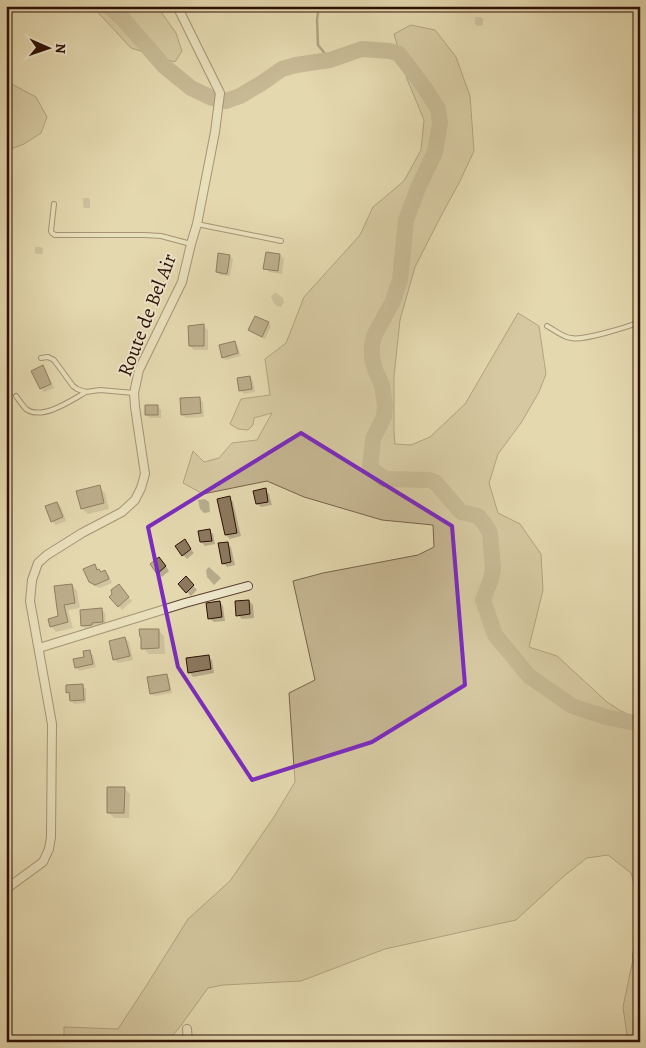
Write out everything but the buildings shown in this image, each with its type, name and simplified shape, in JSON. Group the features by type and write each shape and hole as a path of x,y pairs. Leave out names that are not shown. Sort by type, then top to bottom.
{"street":[{"name":"Route de Bel Air","path":"39,648 30,601 32,580 38,563 47,555 82,533 122,512 135,500 145,474 134,407 134,393 139,370 182,282 198,224 220,94 177,6"},
{"path":"6,889 43,862 49,849 51,837 52,724 39,648 185,603 248,586"},
{"path":"640,946 637,956 640,971"},
{"path":"187,1029 188,1042"}],"lane":[{"path":"54,204 50,231 55,235 144,234 161,236 191,244"},
{"path":"198,224 281,241"},
{"path":"547,326 563,336 575,339 640,322"},
{"path":"41,358 48,357 54,360 76,389 86,392"},
{"path":"16,396 26,408 33,412 42,413 86,392 100,390 134,393"}],"highlighted area":[{"path":"301,433 452,526 465,685 372,742 252,780 178,667 148,527"}],"shaded area":[{"path":"92,6 157,6 176,33 182,51 175,62 131,48"},
{"path":"411,25 435,30 456,57 470,96 474,151 415,267 400,320 394,376 395,444 411,445 430,437 465,404 518,313 539,326 546,374 539,392 521,423 498,454 489,483 498,513 520,524 541,554 543,590 529,647 557,656 607,702 640,720 640,906 631,873 608,855 587,858 564,876 516,920 385,949 301,981 223,985 208,988 167,1042 64,1042 64,1027 118,1029 188,919 230,881 274,817 295,782 289,693 315,680 293,581 323,573 418,555 434,547 433,525 382,520 304,497 267,481 203,494 183,483 193,451 204,462 219,458 232,443 257,440 272,413 254,418 253,425 248,430 238,429 230,424 241,399 270,395 265,359 286,343 304,297 360,235 373,207 404,181 421,150 424,120 407,79 394,34"},
{"path":"6,81 36,97 47,117 41,133 24,144 6,151"},
{"path":"640,926 640,1042 628,1042 623,1007"}],"waterway":[{"path":"108,6 122,18 164,66 191,88 212,98 226,101 240,96 282,69 330,60 362,49 390,51 399,54 424,87 438,109 440,123 435,152 418,188 406,220 400,280 393,301 375,334 372,344 372,358 382,385 385,405 384,417 373,439 370,468 385,479 429,480 435,482 461,512 478,516 484,523 490,533 493,569 483,600 495,635 529,676 572,706 606,717 640,724"},
{"path":"319,6 317,20 318,45 330,60"}]}
